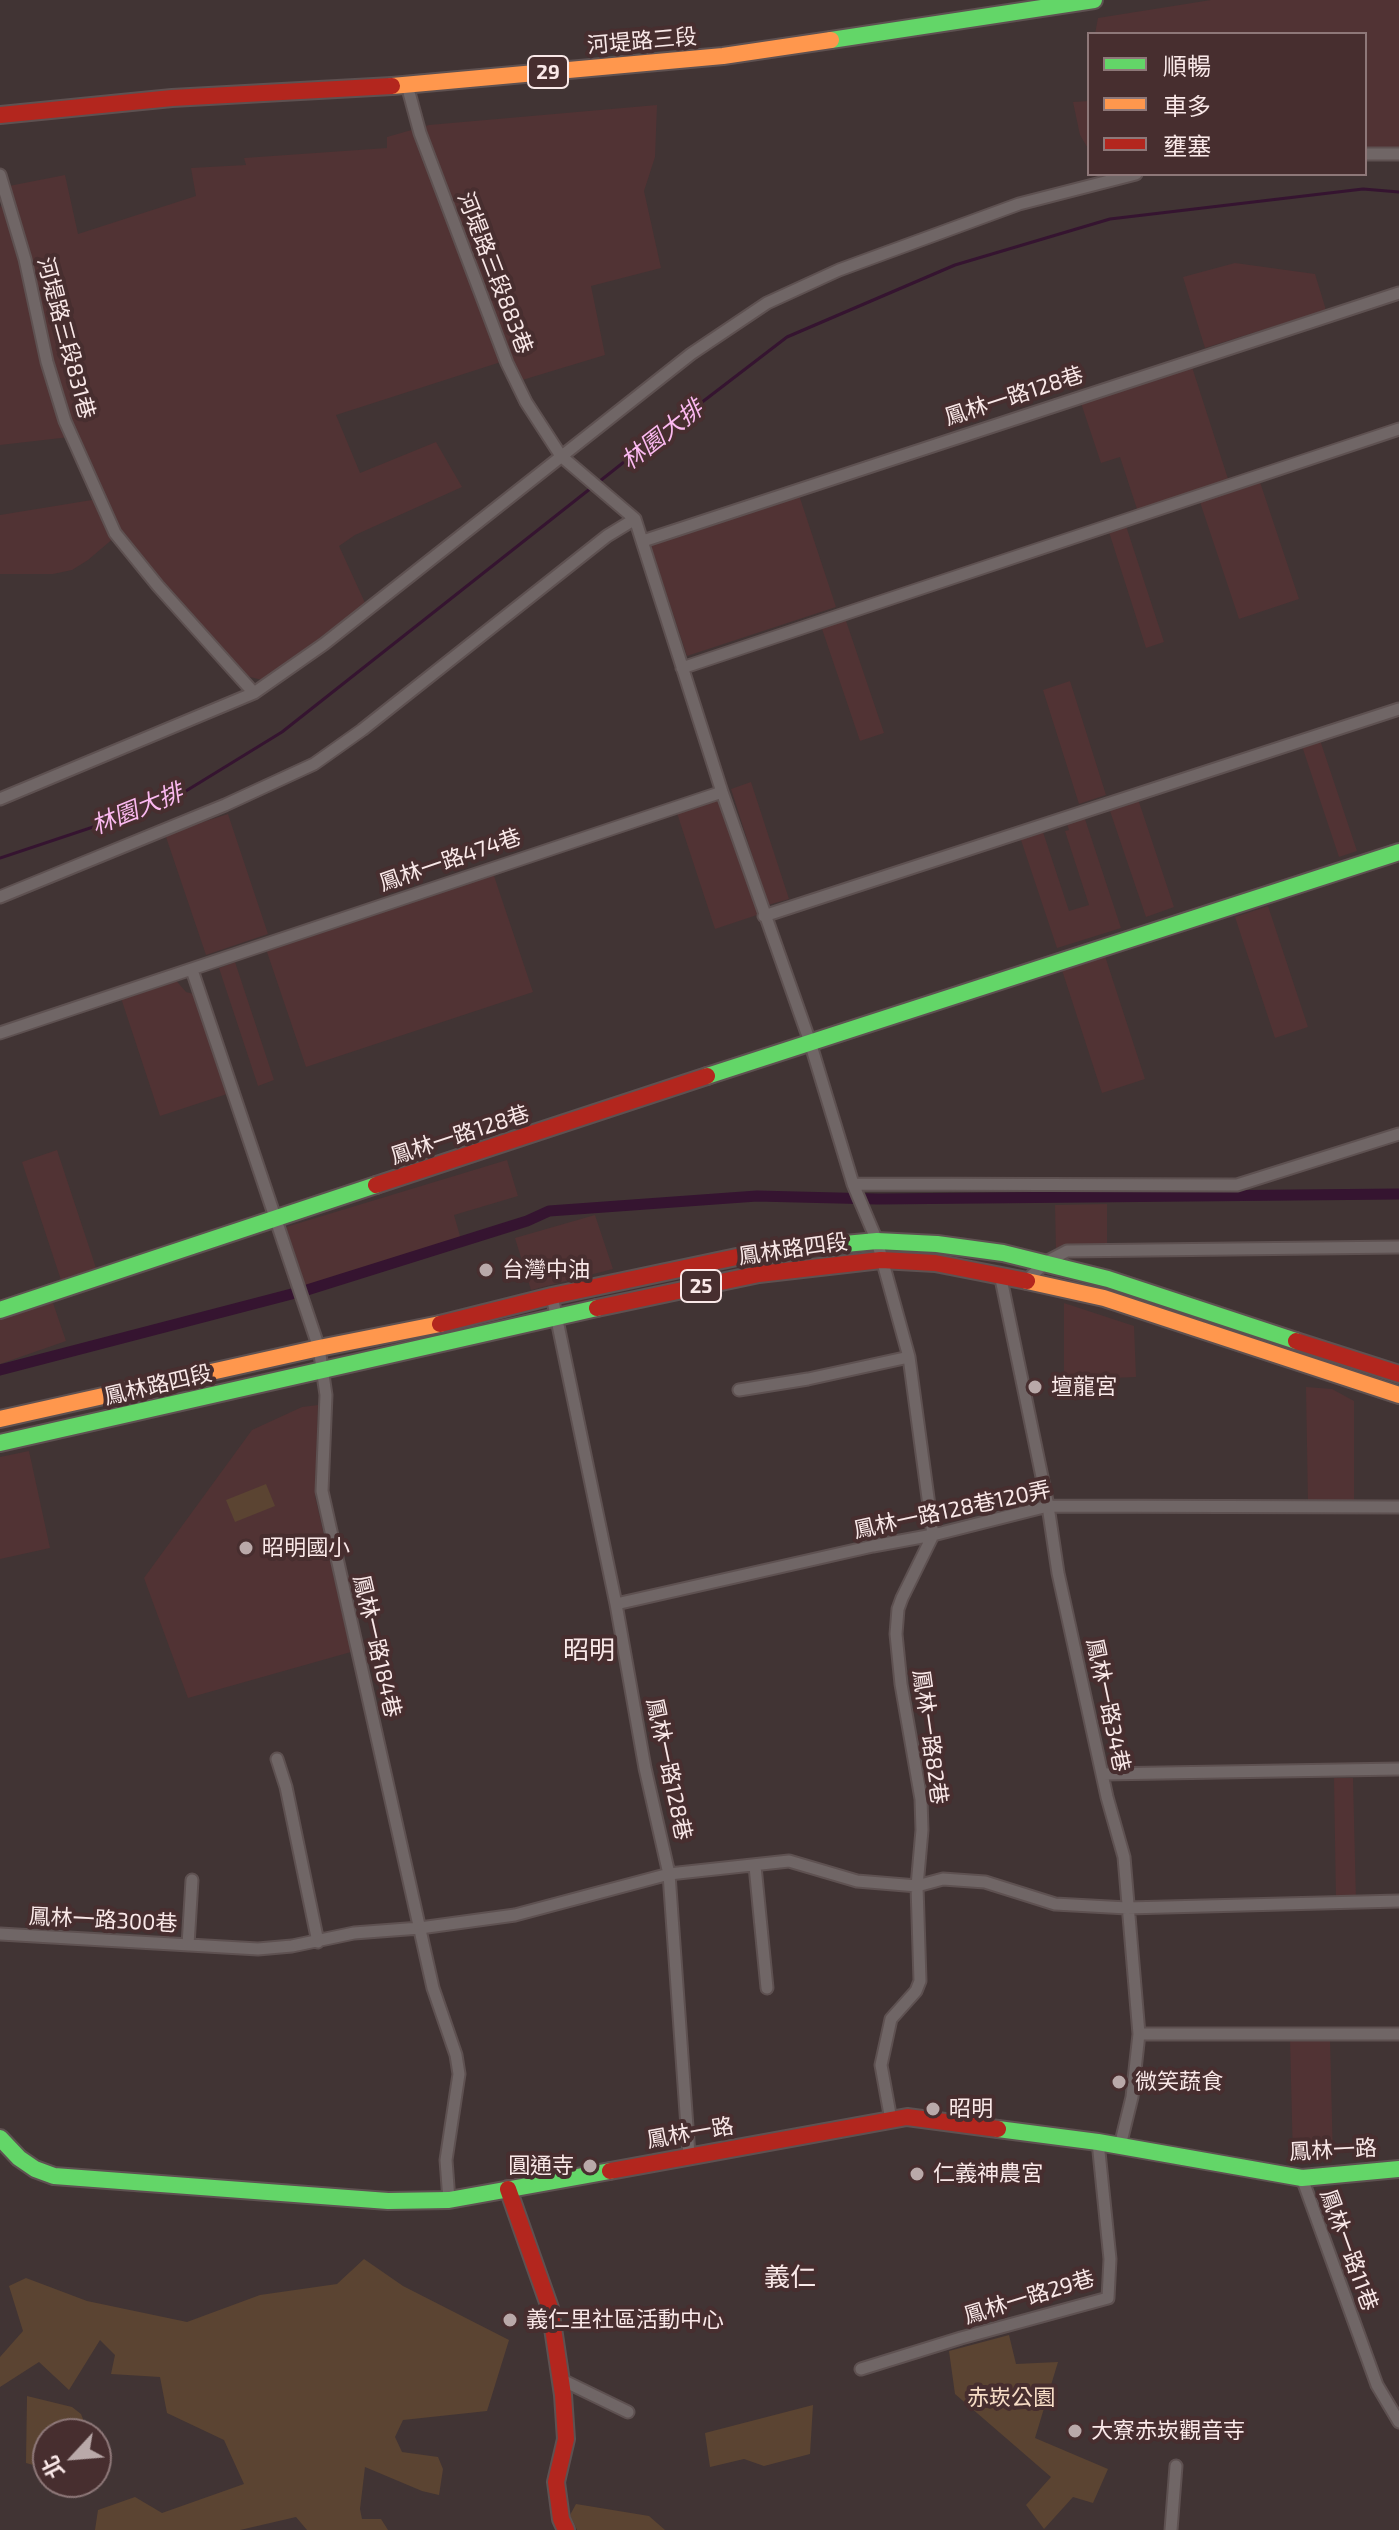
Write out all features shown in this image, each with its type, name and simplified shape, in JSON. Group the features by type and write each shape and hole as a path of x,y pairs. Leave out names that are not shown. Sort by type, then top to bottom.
{"main road":[{"name":"河堤路三段","path":"0,115 172,98 407,85 723,56 1094,0"},
{"name":"鳳林一路128巷","path":"274,1220 810,1042 1399,852"},
{"path":"0,1310 274,1220"},
{"name":"鳳林路四段","path":"0,1419 765,1251 877,1241 937,1244 1046,1262 1108,1279 1399,1374"},
{"name":"鳳林路四段","path":"0,1443 766,1272 881,1260 935,1263 1000,1274 1104,1298 1399,1395"},
{"name":"鳳林一路","path":"0,2138 19,2158 35,2169 54,2176 388,2201 449,2200 891,2120 927,2118 1098,2142 1302,2178 1399,2169"},
{"path":"508,2189 550,2308 566,2439 556,2482 561,2519 566,2530"}],"street":[{"name":"河堤路三段883巷","path":"407,85 420,133 507,363 526,402 566,459 632,516"},
{"path":"1367,154 1399,154"},
{"name":"河堤路三段831巷","path":"0,175 25,259 47,362 65,421 115,533 254,693"},
{"path":"0,799 254,693 324,644 566,459 691,354 767,303 839,270 1019,204 1128,176"},
{"name":"鳳林一路128巷","path":"643,541 1399,293"},
{"path":"682,668 1399,429"},
{"path":"0,897 225,805 314,764 362,730 632,516 643,541 722,792 810,1042 855,1188 877,1241 909,1357 933,1535"},
{"path":"764,916 1399,709"},
{"name":"鳳林一路474巷","path":"0,1033 722,792"},
{"path":"192,970 319,1348 323,1370"},
{"path":"855,1188 1237,1185 1399,1134"},
{"path":"1027,1280 1046,1262 1067,1251 1399,1247"},
{"name":"鳳林一路34巷","path":"1000,1274 1048,1506 1058,1573 1124,1857 1139,2034 1132,2097 1120,2146"},
{"name":"鳳林一路128巷","path":"552,1296 616,1604 645,1768 669,1874 689,2155"},
{"path":"739,1390 909,1357"},
{"name":"鳳林一路184巷","path":"323,1370 326,1395 322,1491 433,1988 456,2055 459,2074 446,2160 449,2200"},
{"name":"鳳林一路128巷120弄","path":"616,1604 933,1535 1048,1506 1399,1507"},
{"name":"鳳林一路82巷","path":"891,2120 881,2065 891,2019 916,1991 920,1981 917,1886 922,1830 921,1799 901,1684 896,1634 902,1598 933,1535"},
{"path":"277,1759 286,1787 318,1942"},
{"path":"1103,1774 1399,1769"},
{"name":"鳳林一路128巷","path":"669,1874 789,1861 857,1881 917,1886 943,1879 985,1882 1045,1903 1127,1908 1399,1901"},
{"path":"755,1866 767,1988"},
{"path":"188,1945 258,1949 318,1942 354,1933 515,1915 669,1874"},
{"name":"鳳林一路300巷","path":"0,1934 188,1945 192,1880"},
{"path":"1139,2034 1399,2034"},
{"name":"鳳林一路29巷","path":"861,2369 1108,2298 1110,2259 1098,2142"},
{"name":"鳳林一路11巷","path":"1302,2178 1377,2385 1399,2422"},
{"path":"560,2379 628,2412"},
{"path":"1171,2530 1176,2466"}],"shaded area":[{"path":"1211,0 1399,0 1399,147 1367,149 1367,32 1095,32 1098,18"},
{"path":"1087,101 1087,147 1080,135 1073,102"},
{"path":"657,105 655,157 644,191 661,268 591,286 605,355 519,381 504,361 336,415 360,473 436,442 462,487 355,535 339,546 366,605 272,677 262,680 246,676 115,537 72,570 53,574 0,574 0,515 98,499 70,437 0,445 0,208 9,186 65,175 78,234 196,196 191,168 246,165 244,158 387,148 387,137 429,125"},
{"path":"1235,263 1315,274 1326,310 1205,348 1183,277"},
{"path":"1192,367 1229,482 1138,512 1120,457 1101,463 1081,403"},
{"path":"1259,479 1299,599 1239,619 1199,499"},
{"path":"799,495 836,607 687,656 650,544"},
{"path":"1126,526 1164,642 1146,648 1109,532"},
{"path":"844,615 884,733 860,741 820,623"},
{"path":"1070,681 1106,795 1079,804 1043,690"},
{"path":"1319,737 1357,851 1339,857 1301,743"},
{"path":"751,782 789,899 768,905 731,789"},
{"path":"721,796 760,914 715,929 676,810"},
{"path":"1138,799 1174,907 1146,917 1109,808"},
{"path":"228,814 268,934 206,955 165,834"},
{"path":"1084,816 1121,928 1057,948 1020,837 1042,829 1069,911 1089,905 1065,831 1069,830 1066,821"},
{"path":"492,870 533,992 306,1067 265,946"},
{"path":"1268,906 1308,1027 1275,1038 1235,917"},
{"path":"1104,953 1145,1079 1102,1093 1061,967"},
{"path":"235,962 274,1080 258,1086 219,968"},
{"path":"173,977 186,992 194,994 227,1094 160,1116 120,995"},
{"path":"57,1150 96,1268 61,1280 22,1162"},
{"path":"507,1160 518,1196 454,1215 462,1243 304,1286 286,1227"},
{"path":"1107,1204 1107,1252 1056,1252 1055,1205"},
{"path":"595,1215 613,1269 531,1290 515,1238"},
{"path":"52,1300 66,1341 0,1364 0,1318"},
{"path":"1064,1303 1134,1326 1136,1377 1064,1380"},
{"path":"1306,1387 1332,1389 1354,1401 1354,1503 1308,1504"},
{"name":"昭明國小","path":"318,1405 315,1496 351,1652 188,1698 144,1578 252,1430 302,1407"},
{"path":"29,1451 50,1548 0,1559 0,1457"},
{"path":"1334,1778 1353,1778 1356,1901 1336,1901"},
{"path":"1330,2037 1333,2160 1293,2161 1290,2038"}],"green space":[{"path":"266,1484 275,1506 235,1522 226,1500"},
{"path":"364,2259 403,2286 509,2340 487,2411 403,2420 395,2437 402,2452 438,2457 443,2469 439,2495 365,2467 360,2509 362,2519 381,2519 388,2530 307,2530 296,2517 240,2530 95,2530 98,2510 135,2497 162,2513 244,2484 224,2440 167,2413 160,2377 111,2374 115,2355 100,2340 69,2390 39,2362 0,2387 0,2357 23,2331 9,2286 26,2278 87,2301 187,2322 260,2295 337,2284"},
{"name":"赤崁公園","path":"1009,2335 1016,2364 1058,2362 1035,2438 1108,2469 1093,2503 1073,2497 1044,2529 1026,2505 1051,2477 955,2394 949,2351"},
{"path":"27,2396 72,2407 81,2414 83,2418 32,2418 32,2465 26,2463"},
{"path":"813,2405 810,2454 764,2466 744,2459 710,2467 705,2433"},
{"path":"576,2504 649,2516 665,2530 577,2530 570,2515"}],"waterway":[{"name":"林園大排","path":"0,858 168,802 282,732 787,337 955,265 1110,219 1363,189 1399,192"},
{"path":"0,1370 307,1290 527,1221 549,1211 757,1196 878,1199 1399,1194"}],"traffic: fast":[{"path":"831,40 1094,0"},
{"path":"707,1076 1399,852"},
{"path":"0,1310 376,1185"},
{"path":"823,1246 877,1241 937,1244 1003,1253 1108,1279 1296,1341"},
{"path":"0,1443 597,1308"},
{"path":"998,2129 1098,2142 1302,2178 1399,2169"},
{"path":"0,2138 19,2158 35,2169 54,2176 388,2201 449,2200 610,2171"}],"traffic: slow":[{"path":"392,86 723,56 831,40"},
{"path":"1027,1281 1104,1298 1399,1395"},
{"path":"0,1419 440,1324"}],"traffic: jam":[{"path":"0,115 172,98 392,86"},
{"path":"376,1185 707,1076"},
{"path":"440,1324 552,1296 765,1251 823,1246"},
{"path":"597,1308 759,1274 881,1260 935,1263 1027,1281"},
{"path":"1296,1341 1399,1374"},
{"path":"610,2171 907,2117 998,2129"},
{"path":"508,2189 550,2308 563,2395 566,2439 556,2482 561,2519 566,2530"}],"place":[{"name":"台灣中油","path":"486,1270"},
{"name":"壇龍宮","path":"1035,1387"},
{"name":"昭明國小","path":"246,1548"},
{"name":"微笑蔬食","path":"1119,2082"},
{"name":"昭明","path":"933,2109"},
{"name":"圓通寺","path":"590,2166"},
{"name":"仁義神農宮","path":"917,2174"},
{"name":"義仁里社區活動中心","path":"510,2320"},
{"name":"大寮赤崁觀音寺","path":"1075,2431"}],"district":[{"name":"昭明","path":"589,1650"},
{"name":"義仁","path":"790,2277"}]}
